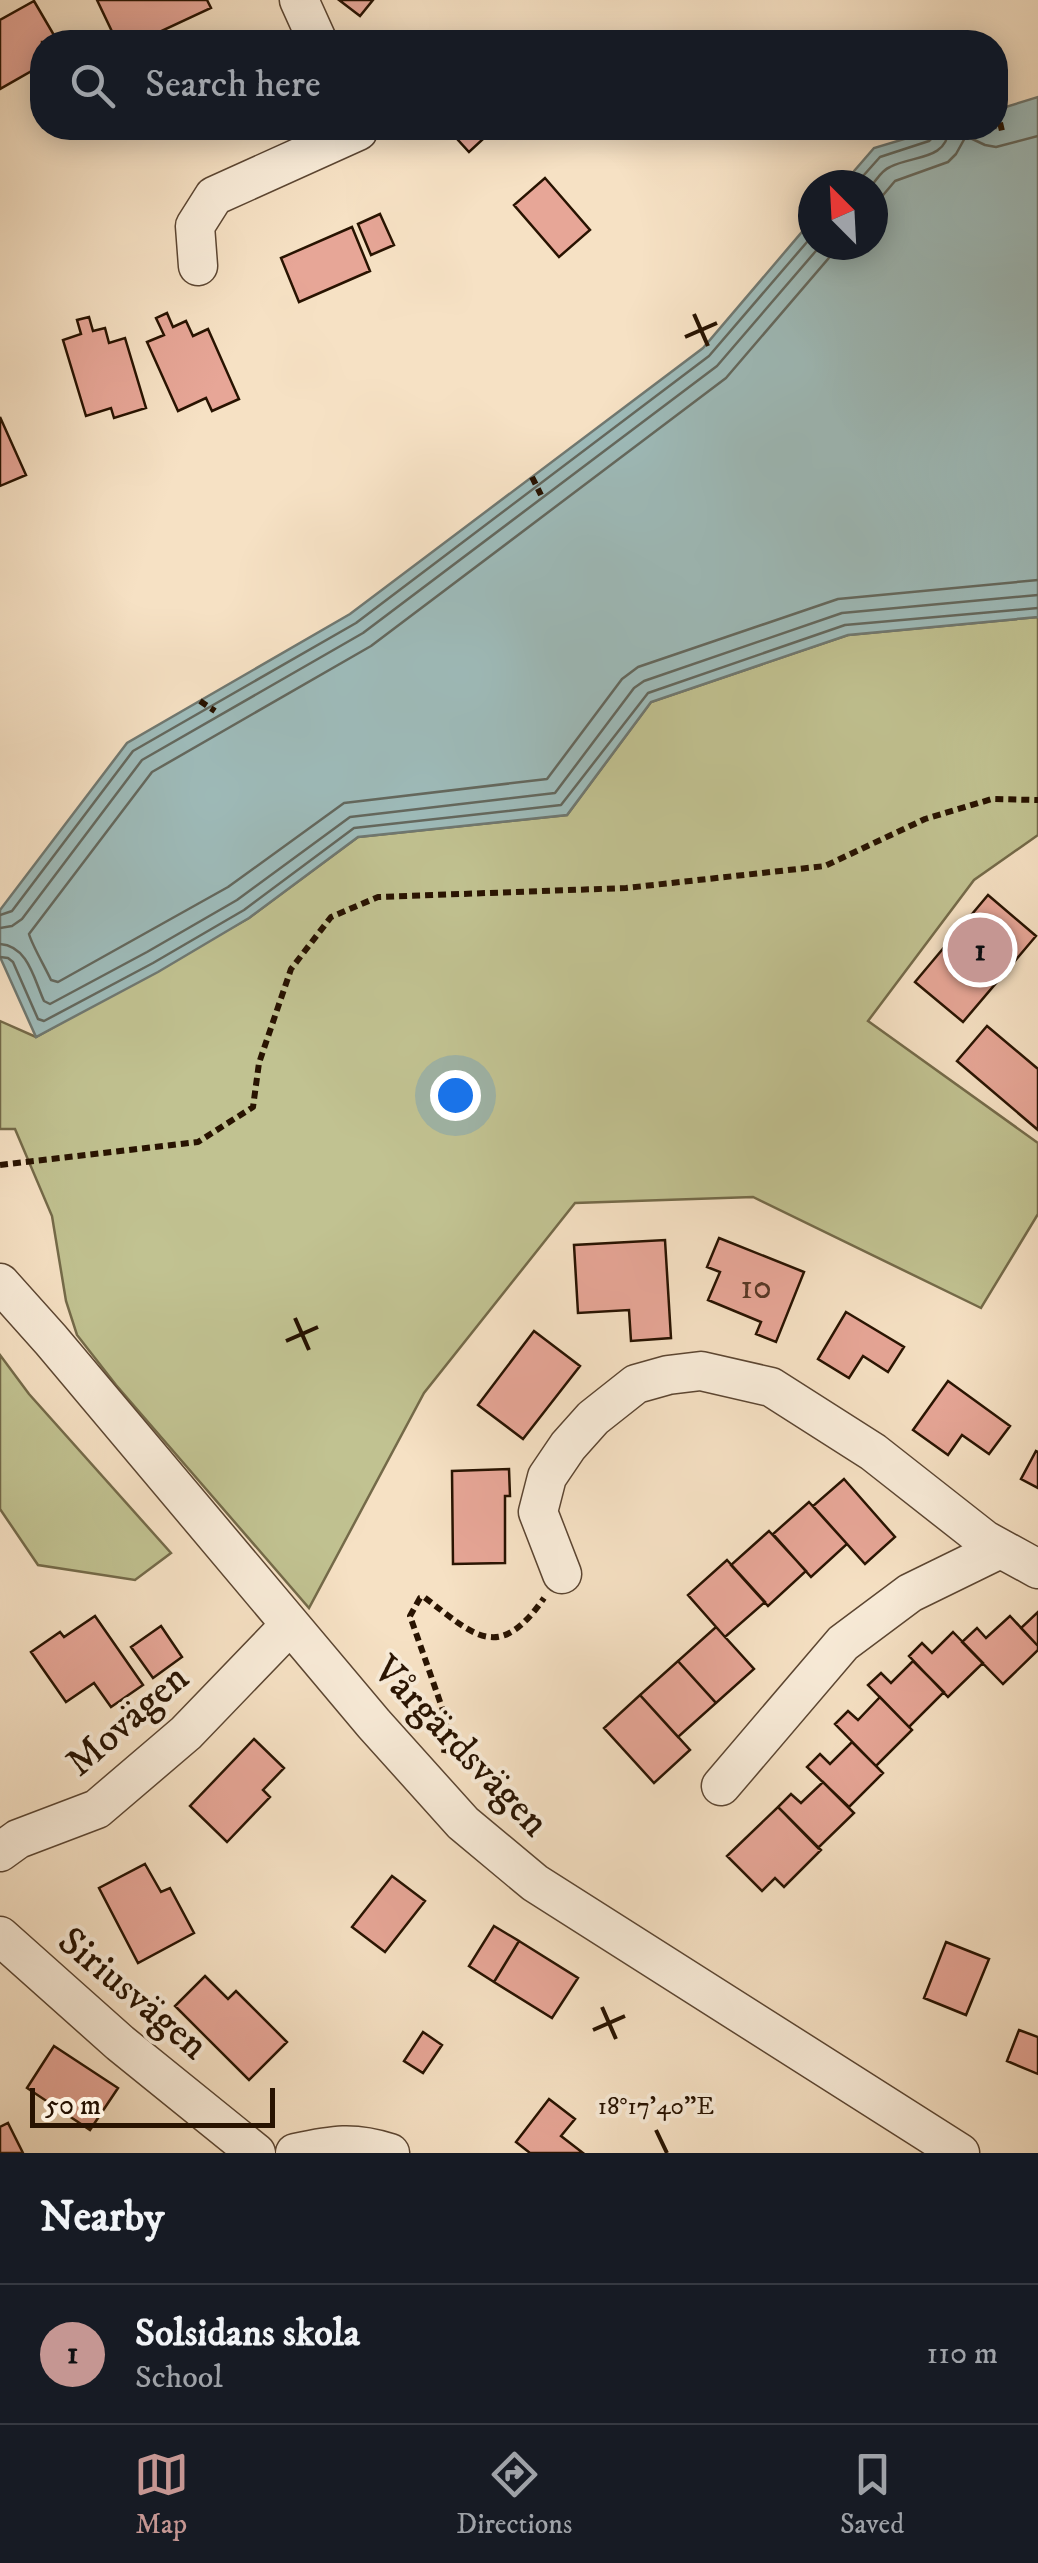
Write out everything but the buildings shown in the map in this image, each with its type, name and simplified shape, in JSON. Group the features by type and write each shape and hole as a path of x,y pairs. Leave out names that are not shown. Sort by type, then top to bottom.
{"street":[{"path":"299,0 313,30"},
{"path":"198,266 195,226 214,196 334,140"},
{"name":"Vårgärdsvägen","path":"0,1283 463,1823 535,1884 960,2153"},
{"path":"562,1574 538,1512 547,1477 593,1418 636,1384 701,1371 771,1387 873,1452 985,1540 1038,1569"},
{"path":"721,1786 844,1643 910,1593 1000,1548"},
{"name":"Movägen","path":"0,1852 18,1839 98,1809 186,1733 290,1625"},
{"name":"Siriusvägen","path":"0,1936 120,2043 256,2153"},
{"path":"295,2153 363,2144 390,2153"}],"path":[{"path":"532,477 541,495"},
{"path":"200,701 215,711"},
{"path":"0,1166 198,1142 253,1107 259,1064 292,969 331,917 378,897 626,888 826,866 926,818 992,800 1038,800"},
{"path":"440,1765 446,1746 445,1716 410,1616 420,1598 424,1597 462,1628 501,1637 528,1622 562,1574"}],"green space":[{"path":"1038,617 1038,835 974,880 868,1021 1038,1143 1038,1214 981,1308 753,1197 575,1203 424,1393 309,1608 77,1335 66,1301 52,1216 15,1129 0,1129 0,1021 36,1037 249,918 358,837 567,815 651,702 848,635"},
{"path":"0,1355 29,1394 171,1553 135,1580 38,1565 0,1509"}],"water":[{"path":"1038,97 1038,617 848,635 651,702 567,815 358,837 249,918 36,1037 0,957 0,910 127,743 350,614 703,348 798,237 798,260 888,260 888,170 855,170 874,148 901,140 1008,140 1008,106"}],"place":[{"name":"Solsidans skola","path":"980,950"}]}
